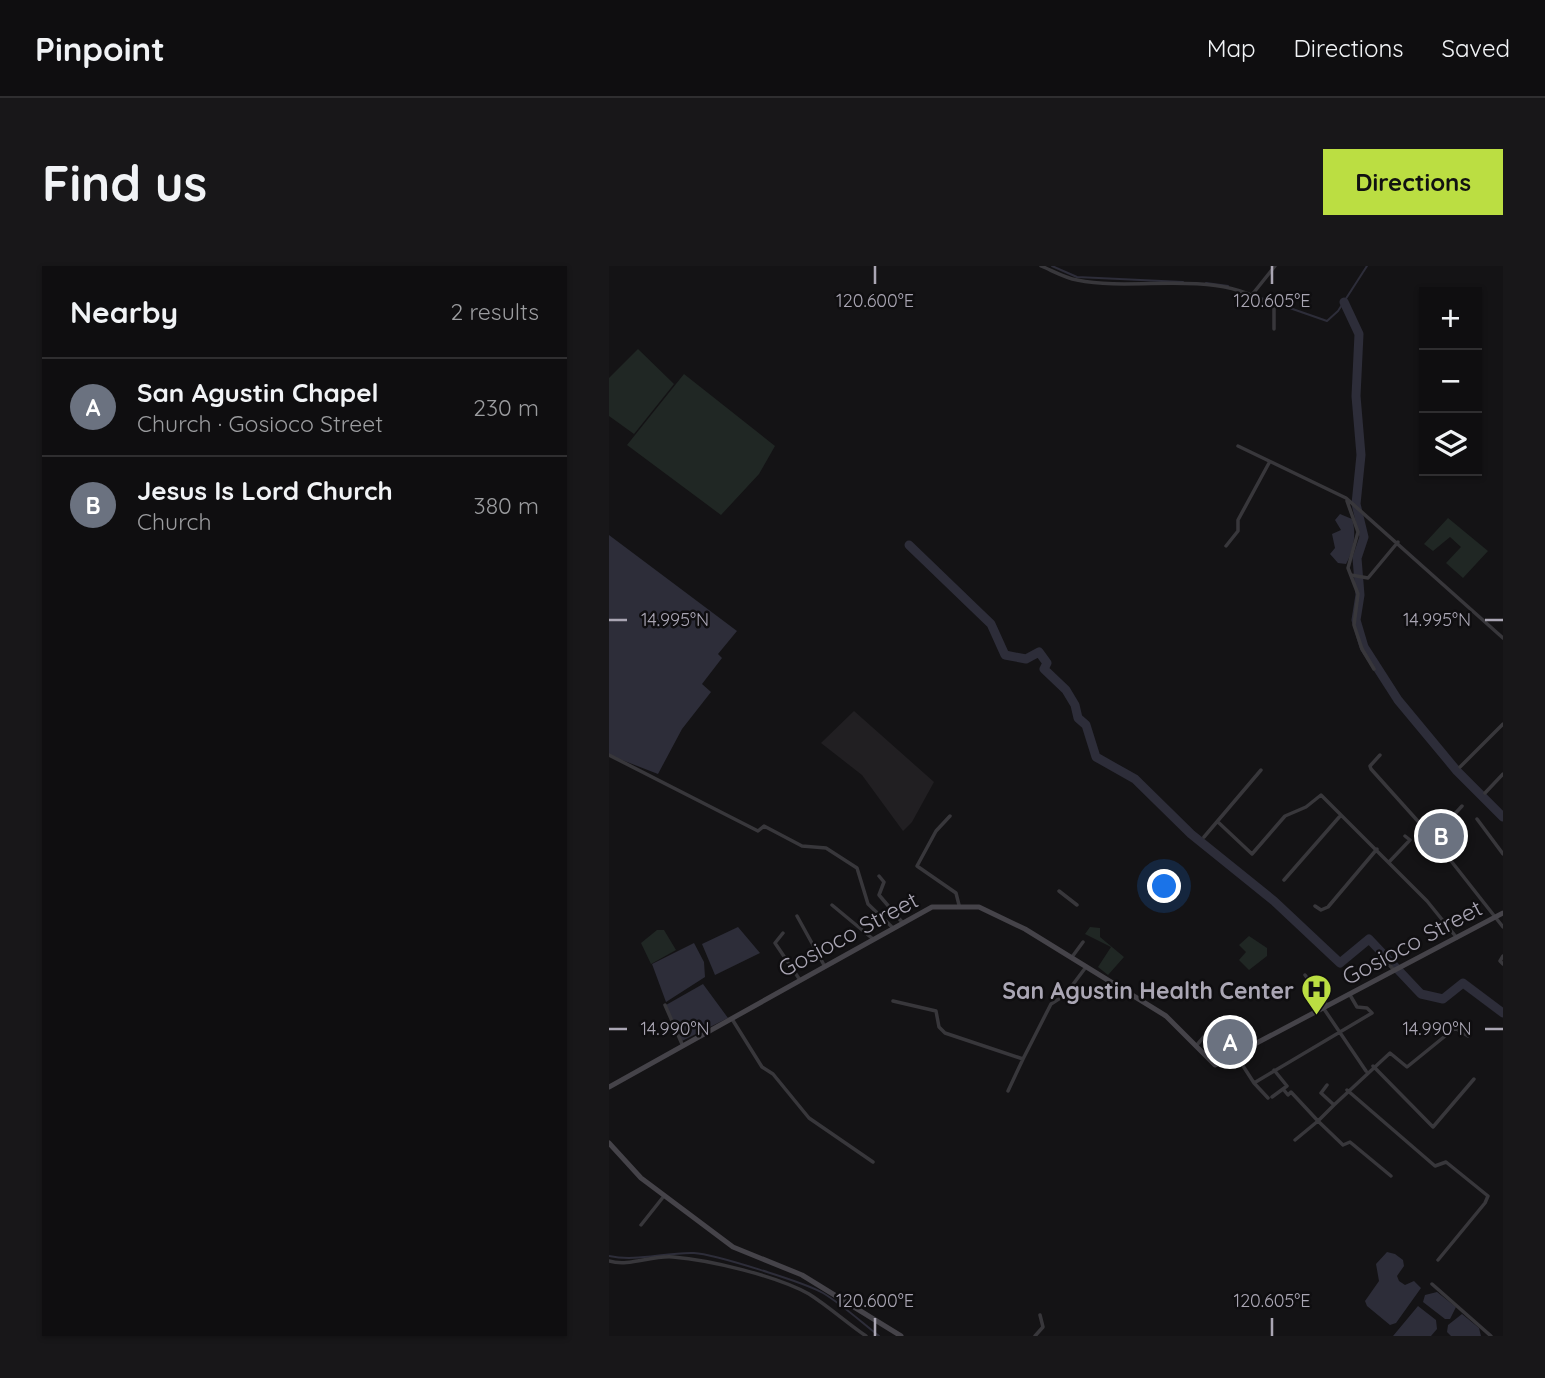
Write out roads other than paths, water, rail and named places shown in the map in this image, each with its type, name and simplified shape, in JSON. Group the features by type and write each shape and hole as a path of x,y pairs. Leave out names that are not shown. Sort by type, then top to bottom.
{"street":[{"path":"1041,266 1078,281 1211,285 1251,296 1274,308 1274,329"},
{"path":"1251,296 1275,266"},
{"path":"1238,446 1346,498 1503,638"},
{"path":"1226,546 1238,531 1238,520 1269,463"},
{"path":"1349,502 1357,532 1349,574 1358,594 1356,631 1374,669"},
{"path":"1349,574 1368,578 1398,542"},
{"path":"1460,767 1503,724"},
{"path":"1498,729 1503,734"},
{"path":"609,755 758,831 764,827 802,846 826,848 857,867 868,904 892,927"},
{"path":"1380,755 1370,765 1371,769 1433,838 1503,927"},
{"path":"1204,837 1261,770"},
{"path":"1485,793 1503,774"},
{"path":"1218,822 1252,854 1285,816 1306,807 1321,795 1389,861 1457,938"},
{"path":"1433,838 1462,806"},
{"path":"1284,880 1341,815"},
{"path":"950,816 936,831 917,866 957,893 959,905"},
{"path":"1477,820 1503,854"},
{"path":"1447,824 1456,838"},
{"path":"1389,861 1410,840 1405,836"},
{"path":"1315,906 1321,910 1328,907 1377,849"},
{"path":"879,876 884,882 879,895 902,922"},
{"path":"1059,891 1077,905"},
{"path":"832,905 873,939"},
{"name":"Gosioco Street","path":"609,1087 892,927 932,908 959,905 996,913 1088,966 1166,1016 1215,1065 1503,913"},
{"path":"797,916 824,965"},
{"path":"783,933 775,943 800,980"},
{"path":"1072,957 1083,942"},
{"path":"1381,956 1397,971"},
{"path":"1503,956 1500,961 1503,964"},
{"path":"1008,1091 1051,1004 1065,995 1088,966"},
{"path":"1305,975 1339,1035 1366,1071"},
{"path":"1254,1083 1372,1013 1367,1008 1357,1007 1350,995"},
{"path":"893,1001 936,1011 939,1027 945,1033 1023,1059"},
{"path":"665,1005 682,1044"},
{"path":"731,1017 762,1067 773,1074 809,1118 873,1161"},
{"path":"1196,1046 1214,1025"},
{"path":"1244,1051 1231,1034 1233,1030 1245,1025"},
{"path":"1295,1140 1318,1121 1366,1071 1389,1053 1402,1066 1409,1067 1455,1028 1468,1036"},
{"path":"1236,1055 1254,1083 1270,1097 1287,1086 1274,1070"},
{"path":"1373,1066 1433,1127 1474,1079"},
{"path":"1327,1085 1321,1093 1334,1105"},
{"path":"1283,1089 1288,1095 1291,1092 1342,1144 1349,1142 1391,1176"},
{"path":"1347,1090 1435,1166 1446,1162 1487,1196 1485,1203 1439,1260"},
{"path":"609,1143 623,1161 664,1196 733,1247 823,1286 900,1336"},
{"path":"641,1225 664,1196"},
{"path":"609,1261 621,1263 661,1256 698,1259 781,1281 810,1295 866,1336"},
{"path":"1432,1284 1491,1336"},
{"path":"1035,1336 1043,1327 1040,1315"}],"water":[{"path":"1340,514 1352,519 1354,531 1351,554 1346,564 1338,563 1330,554 1335,548 1332,534 1341,530 1335,520"},
{"path":"609,535 737,631 718,654 722,658 702,684 711,692 682,729 658,774 609,755"},
{"path":"738,927 760,953 715,975 702,944"},
{"path":"694,943 704,962 705,977 666,1002 652,964"},
{"path":"703,984 728,1018 682,1041 666,1005"},
{"path":"1387,1252 1403,1260 1404,1266 1397,1276 1399,1281 1405,1285 1414,1281 1421,1288 1396,1323 1390,1325 1367,1306 1365,1301 1379,1281 1376,1264"},
{"path":"1437,1292 1456,1307 1450,1319 1445,1319 1423,1302 1425,1295"},
{"path":"1418,1306 1436,1320 1437,1329 1431,1336 1393,1336"},
{"path":"1462,1314 1479,1328 1481,1336 1451,1336 1447,1332 1448,1325"}],"waterway":[{"path":"1052,266 1077,277 1183,282"},
{"path":"1258,297 1327,321 1338,311 1367,266"},
{"path":"1206,283 1228,286"},
{"path":"1344,302 1359,334 1356,396 1361,455 1356,504 1364,537 1357,558 1360,595 1356,620 1364,647 1398,700 1457,771 1503,817"},
{"path":"909,545 991,624 1005,655 1026,659 1039,652 1047,663 1044,669 1066,690 1075,705 1078,718 1086,725 1096,757 1135,779 1191,834 1274,901 1340,963 1369,939 1421,994 1443,999 1463,983 1503,1013"},
{"path":"609,1256 630,1258 694,1253 739,1263 823,1293 879,1336"}],"place":[{"name":"Jesus Is Lord Church","path":"1441,836"},
{"name":"San Agustin Health Center","path":"1317,1017"},
{"name":"San Agustin Chapel","path":"1230,1042"}]}
